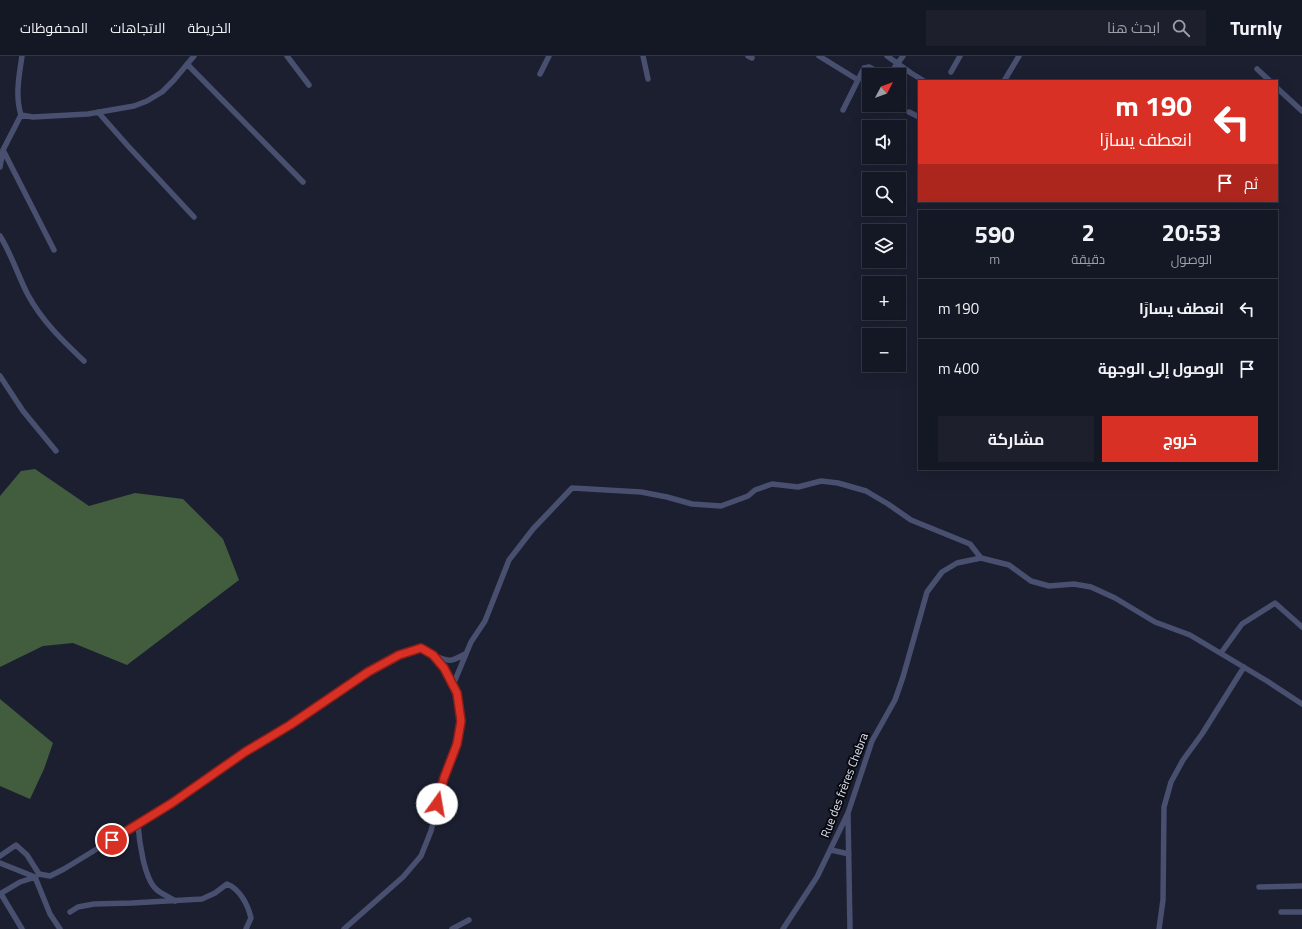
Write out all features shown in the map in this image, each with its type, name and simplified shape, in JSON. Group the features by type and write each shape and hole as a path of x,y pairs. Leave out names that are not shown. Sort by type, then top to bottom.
{"street":[{"path":"0,167 3,150 21,115 18,106 18,80 22,56"},
{"path":"21,115 33,117 88,114 134,106 147,101 162,92 194,56"},
{"path":"287,56 309,85"},
{"path":"540,74 549,56"},
{"path":"643,56 648,79"},
{"path":"819,56 858,80"},
{"path":"887,56 922,80"},
{"path":"894,68 903,56"},
{"path":"951,72 960,56"},
{"path":"1007,80 1019,56"},
{"path":"187,64 303,182"},
{"path":"1257,69 1269,80"},
{"path":"843,110 862,72"},
{"path":"1278,89 1302,111"},
{"path":"98,112 194,217"},
{"path":"909,112 918,116"},
{"path":"3,150 54,250"},
{"path":"0,236 13,261 28,296 55,333 84,362"},
{"path":"0,376 23,411 56,451"},
{"path":"453,685 465,654 485,621 509,560 534,529 572,488 641,492 692,504 720,506 748,496 755,490 772,484 798,487 821,481 866,491 911,520 970,544 981,558 1009,565 1031,581 1048,586 1074,584 1091,587 1115,598 1155,622 1190,635 1267,680 1302,704"},
{"name":"Rue des frères Chebra","path":"783,929 817,877 848,813 872,740 895,700 927,592 942,572 957,563 981,558"},
{"path":"1221,653 1242,624 1275,603 1302,627"},
{"path":"0,863 37,876 50,876 172,803 245,752 290,725 368,672 399,655 421,648 433,655 453,661 465,654"},
{"path":"344,929 351,927 403,877 421,856 431,831 444,778 457,744 461,721 457,693 444,668 433,655"},
{"path":"1158,929 1163,900 1164,807 1171,782 1183,760 1202,734 1244,667"},
{"path":"848,813 850,929"},
{"path":"138,824 141,853 151,880 156,889 175,900"},
{"path":"0,856 16,845 27,855 37,876 50,914 60,929"},
{"path":"831,850 849,854"},
{"path":"22,929 0,894 20,882 37,876"},
{"path":"70,912 78,907 94,904 202,899 215,893 227,884 233,886 248,905 251,918 246,929"},
{"path":"1259,887 1302,886"},
{"path":"1281,912 1302,912"},
{"path":"452,929 469,920"}],"green space":[{"path":"35,469 89,506 135,493 183,499 223,539 239,580 127,665 73,643 43,646 0,667 0,496 21,471"},
{"path":"0,699 53,743 44,769 30,799 0,786"}],"route":[{"path":"112,840 172,803 245,752 290,725 368,672 399,655 421,648 433,655 444,668 457,693 461,721 457,744 444,778 437,804"}]}
